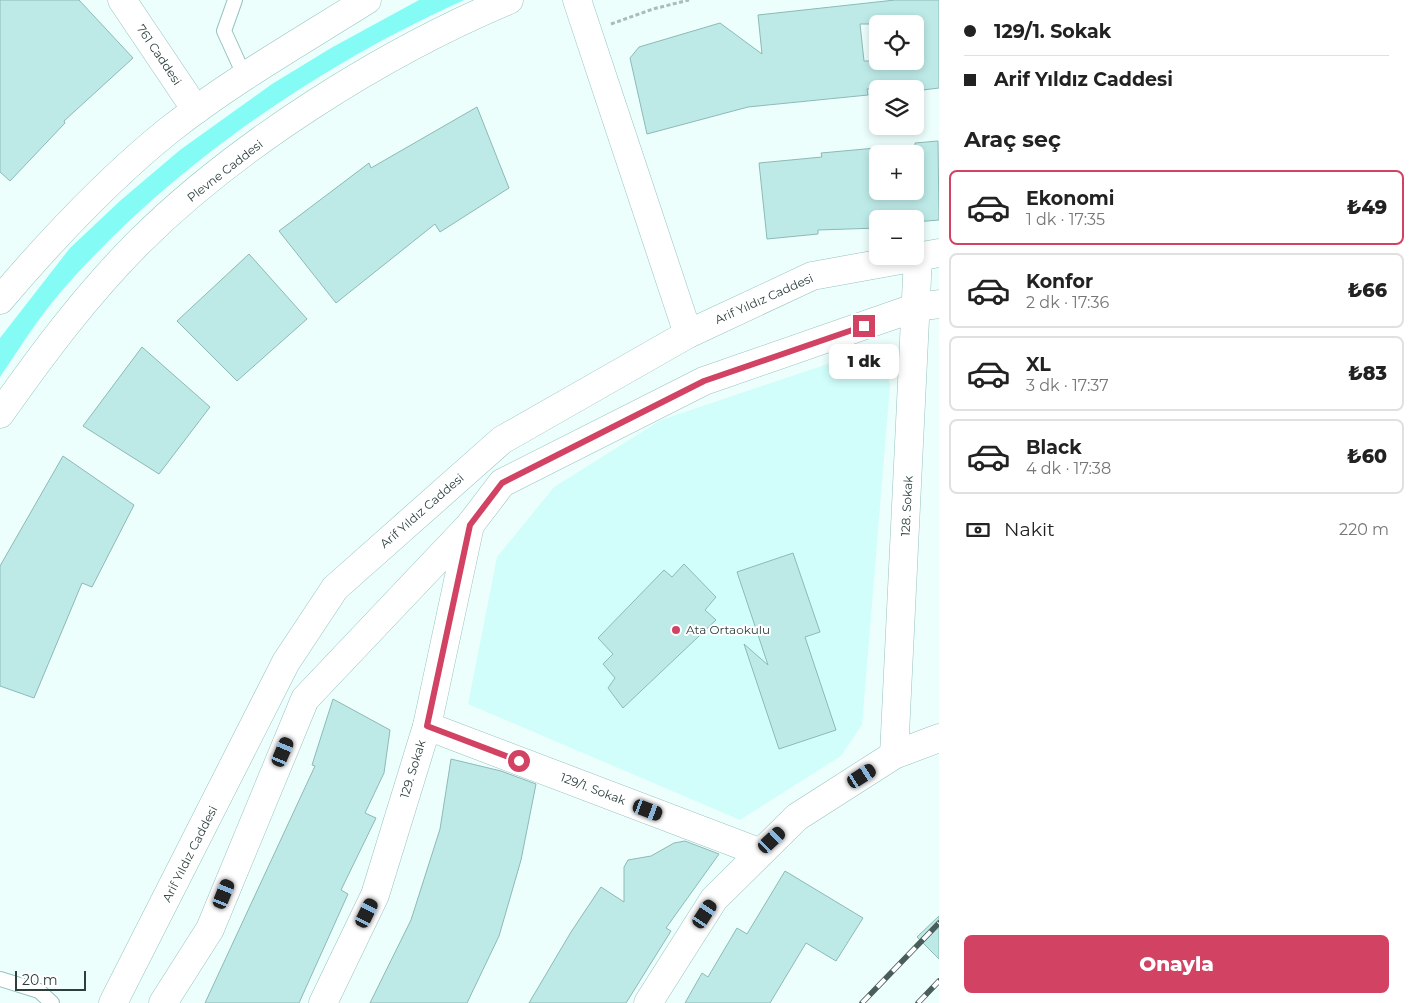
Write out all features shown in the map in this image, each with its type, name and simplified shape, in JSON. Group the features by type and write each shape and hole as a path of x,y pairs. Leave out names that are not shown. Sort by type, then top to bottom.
{"main road":[{"name":"761 Caddesi","path":"122,0 196,110"},
{"path":"0,300 83,210 127,166 196,110 245,76 367,0"},
{"name":"Plevne Caddesi","path":"0,414 86,299 141,240 204,185 254,146 336,90 456,22 509,0"},
{"path":"577,0 688,334"},
{"name":"Arif Yıldız Caddesi","path":"113,1003 286,662 335,588 502,440 688,334 812,276 929,255"},
{"name":"128. Sokak","path":"894,755 928,306 929,255"},
{"path":"163,1003 210,929 305,699 470,525 502,483 704,381 928,306"},
{"name":"129. Sokak","path":"323,1003 375,895 427,726 470,525"},
{"name":"129/1. Sokak","path":"427,726 759,852"},
{"path":"648,1003 714,899 759,852 797,817 894,755 939,738"}],"lane":[{"path":"235,0 224,31 245,76"},
{"path":"0,979 39,990 52,1003"}],"path":[{"path":"588,32 653,9 689,0"}],"shaded area":[{"path":"419,0 464,0 408,27 353,57 299,90 195,164 146,205 59,294 0,377 0,338 70,248 121,200 180,150 272,84 331,48"},
{"name":"Ata Ortaokulu","path":"884,345 890,386 862,725 841,756 740,820 468,704 497,557 554,487 661,420"}],"building":[{"path":"0,0 79,0 133,58 64,121 65,123 10,181 0,172"},
{"path":"895,0 939,0 939,88 924,90 924,80 869,80 868,95 748,107 647,134 630,58 639,47 720,23 762,54 758,15"},
{"path":"477,107 509,188 440,232 435,224 336,303 279,231 369,163 371,168"},
{"path":"938,141 939,220 924,221 924,210 869,210 869,228 818,230 818,234 767,239 759,163 822,157 821,153 869,149 869,200 924,200 924,145 915,145 915,143"},
{"path":"249,254 307,319 237,381 177,321"},
{"path":"142,347 210,407 159,474 83,426"},
{"path":"63,456 134,505 92,587 82,583 34,698 0,686 0,566"},
{"path":"793,553 820,632 805,637 836,730 779,749 744,644 768,665 737,572"},
{"path":"684,564 716,597 705,610 716,620 623,708 608,688 615,678 603,664 613,654 598,638 664,570 672,577"},
{"path":"333,699 390,730 384,773 365,813 376,818 341,890 348,894 299,1003 205,1003 315,766 312,765"},
{"path":"451,759 501,771 536,784 521,860 499,936 467,1003 370,1003 411,920 440,829"},
{"path":"685,841 719,854 666,928 671,931 626,1003 529,1003 571,932 601,887 624,902 624,867 628,860 651,856 674,843"},
{"path":"785,871 863,918 836,961 806,943 770,1003 685,1003 702,973 708,977 737,928 747,934"},
{"path":"939,916 939,959 917,937"}],"railway":[{"path":"862,1003 939,923"},
{"path":"918,1003 939,981"}],"place":[{"name":"Ata Ortaokulu","path":"676,630"}],"route":[{"path":"519,761 427,726 470,525 502,483 704,381 864,326"}]}
